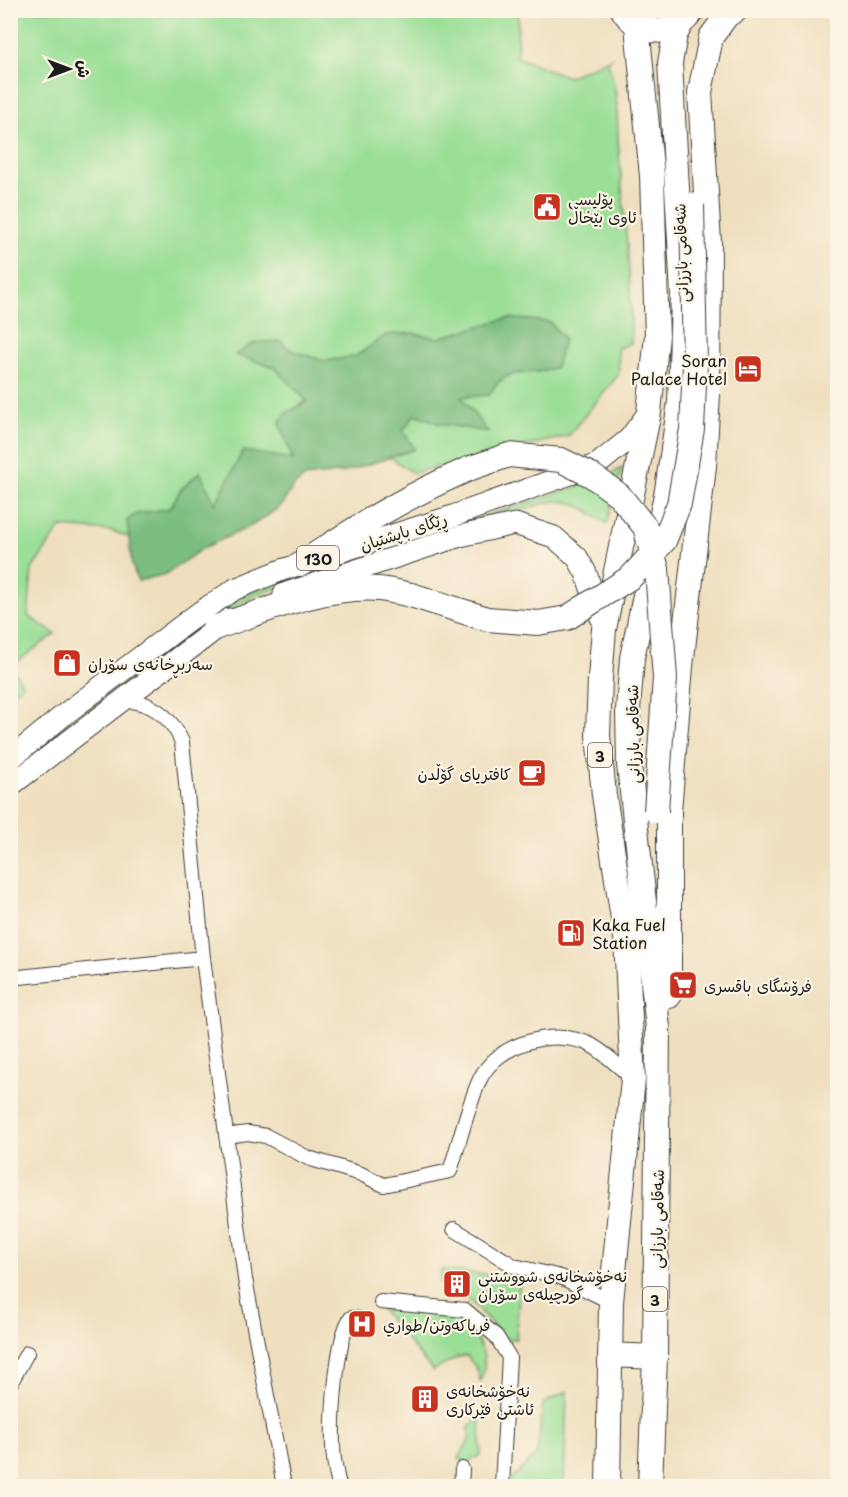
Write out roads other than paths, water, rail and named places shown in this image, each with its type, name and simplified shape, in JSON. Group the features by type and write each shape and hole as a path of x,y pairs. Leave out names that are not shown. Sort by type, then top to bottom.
{"highway":[{"path":"657,1089 665,1072 670,1043 668,836 686,624 680,586 708,393 709,243 700,92 711,38 728,15 736,10"},
{"name":"3","path":"630,18 659,32 687,17"},
{"name":"شەقامی بارزانی","path":"650,1486 655,1357 658,1028 629,765 628,710 632,657 680,402 683,346 671,48 687,17"},
{"name":"شەقامی بارزانی","path":"608,1486 611,1302 633,1079 626,938 604,795 598,735 604,629 649,412 656,358 658,294 652,176 630,18"},
{"path":"214,628 269,609 338,592 379,589 411,596 487,619 538,623 567,618 631,577 664,541 679,504 692,429 695,364 692,205 679,126 673,107"},
{"path":"301,564 387,508 423,488 509,455 561,460 591,475 619,495 645,527 657,569 664,678 656,812 658,1028"},
{"path":"659,523 660,564 680,586"},
{"path":"610,1355 655,1357"}],"main road":[{"name":"ڕێگای باپشتیان","path":"10,759 65,714 200,612 235,589 301,564 453,516 597,464 623,445 649,412"},
{"name":"ڕێگای باپشتیان","path":"10,786 214,628 249,607 317,582 460,536 515,524 554,537 577,557 586,573 604,629"}],"street":[{"path":"118,701 145,704 161,712 174,725 182,742 203,958 245,1279 284,1486"},
{"path":"10,978 203,958"},
{"path":"226,1136 248,1133 266,1136 308,1158 361,1174 384,1185 403,1183 450,1172 484,1073 500,1056 532,1040 572,1039 589,1044 633,1079"},
{"path":"454,1229 514,1266 561,1277 611,1302"},
{"path":"381,1302 465,1310 496,1336 509,1357 502,1486"},
{"path":"339,1486 332,1447 337,1377 345,1326 351,1317 359,1319"},
{"path":"10,1384 27,1353"},
{"path":"461,1486 462,1469"}],"place":[{"name":"پۆلیسی ئاوی بێخاڵ","path":"547,207"},
{"name":"Soran Palace Hotel","path":"748,369"},
{"name":"سەربڕخانەی سۆران","path":"67,663"},
{"name":"کافتریای گۆڵدن","path":"532,773"},
{"name":"Kaka Fuel Station","path":"571,933"},
{"name":"فرۆشگای باقسری","path":"683,985"},
{"name":"نەخۆشخانەی شووشتنی گورچیلەی سۆران","path":"457,1284"},
{"name":"فریاکەوتن/طواري","path":"362,1324"},
{"name":"نەخۆشخانەی ئاشتی فێرکاری","path":"425,1399"}]}
